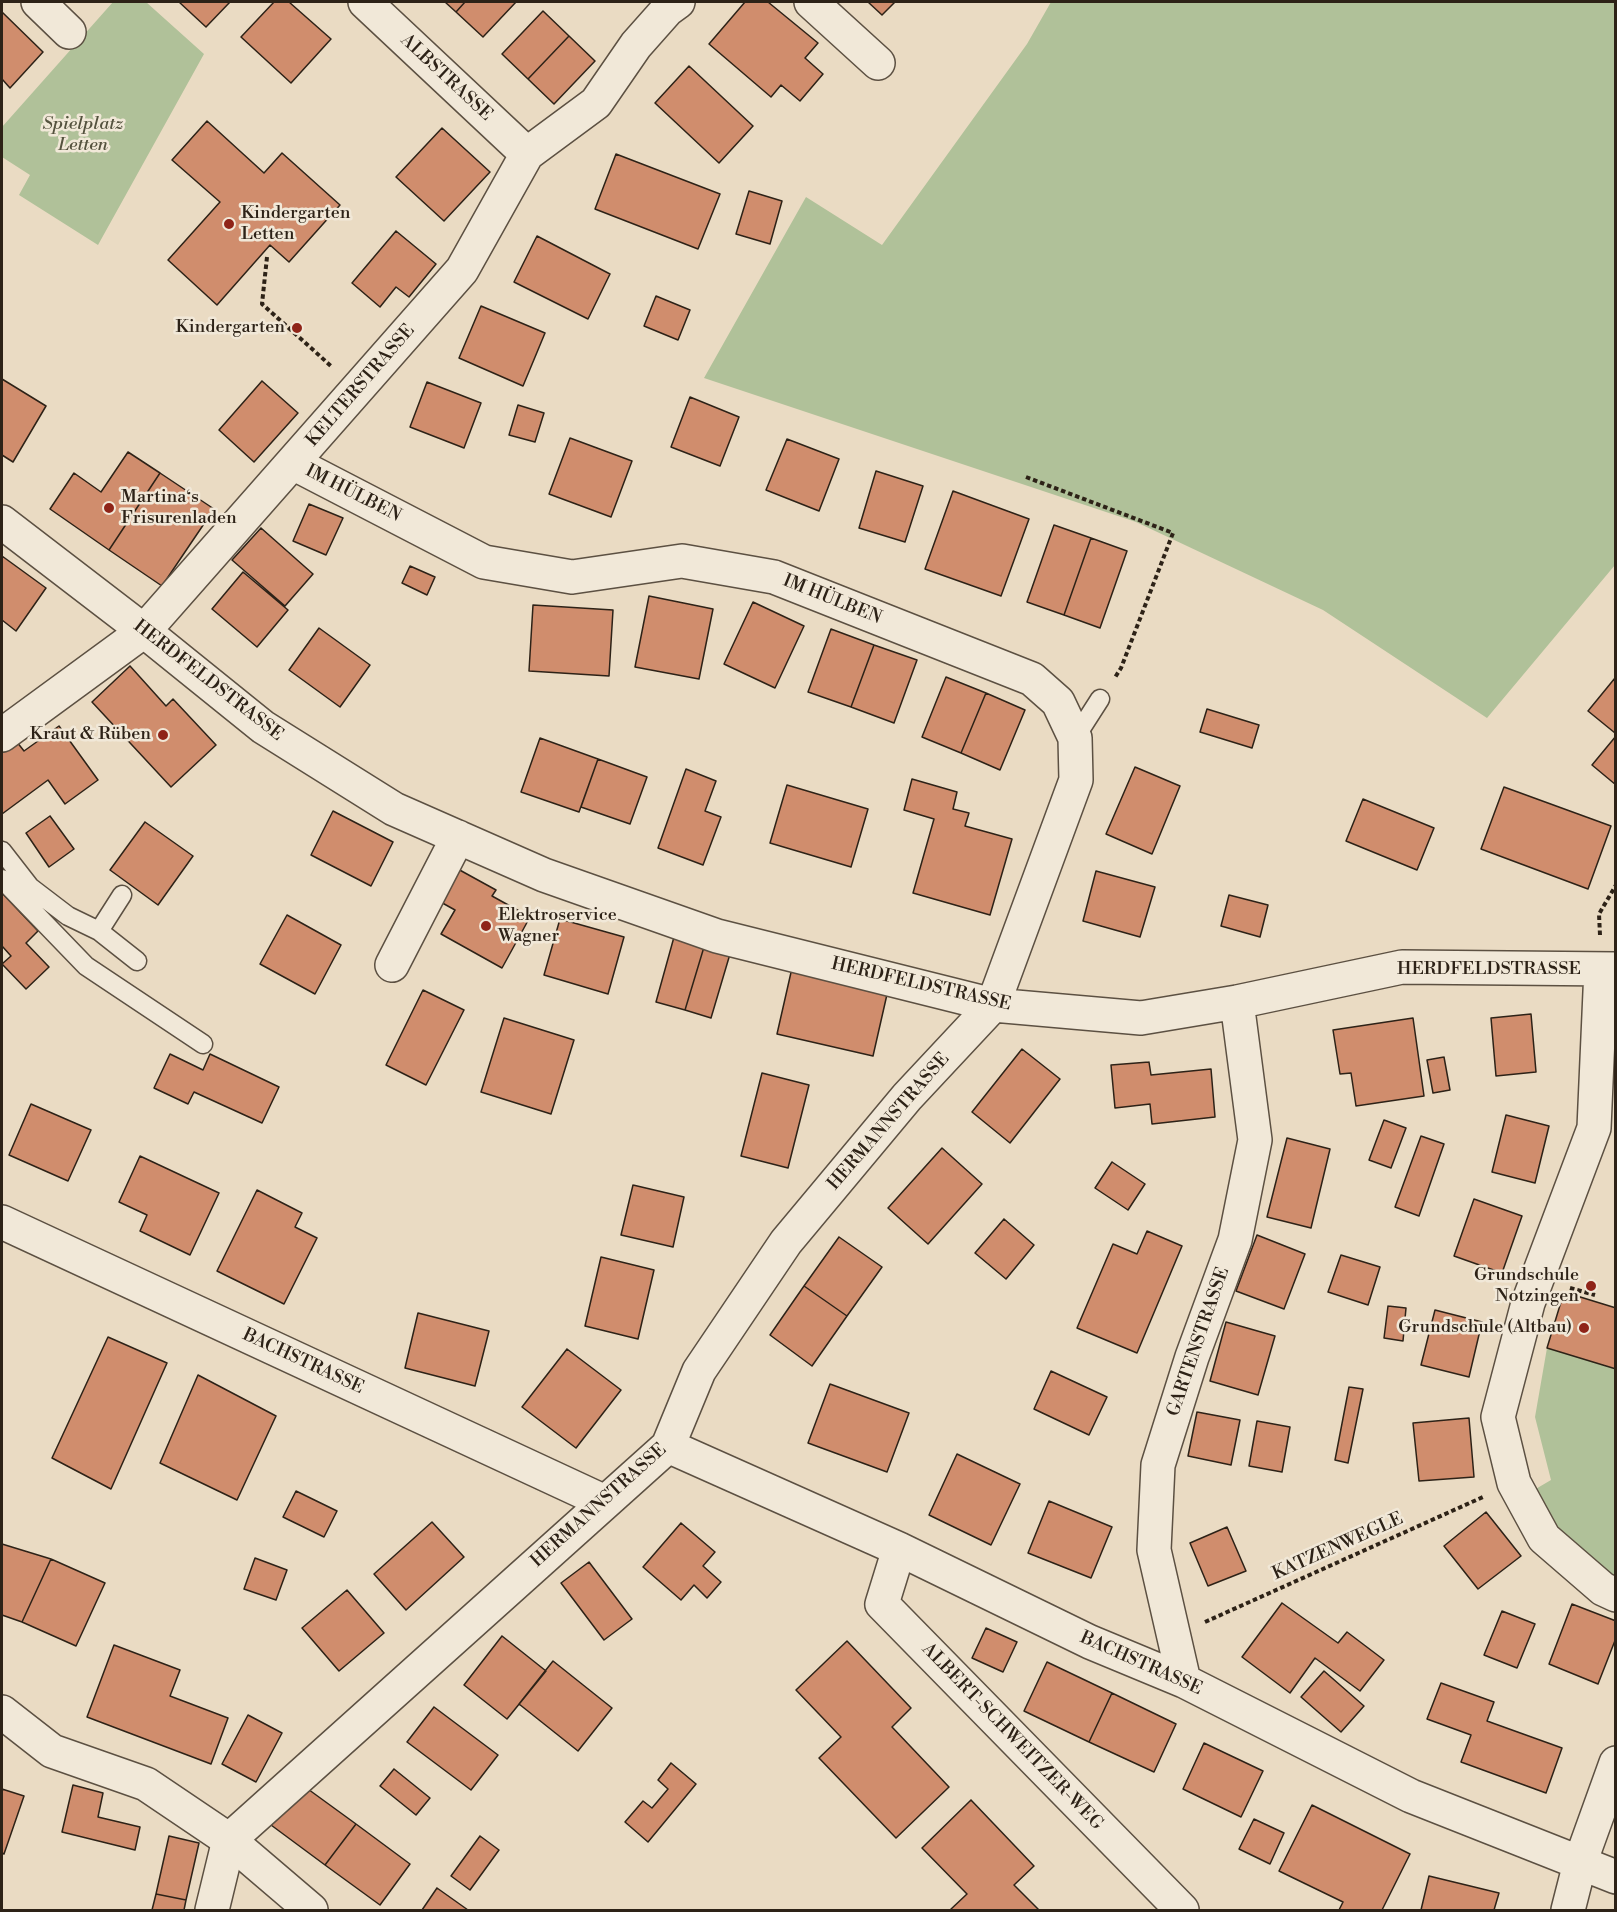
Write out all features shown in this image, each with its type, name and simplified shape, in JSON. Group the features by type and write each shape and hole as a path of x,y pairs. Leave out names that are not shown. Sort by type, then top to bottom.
{"street":[{"path":"38,2 69,32"},
{"name":"ALBSTRASSE","path":"365,2 527,154"},
{"name":"KELTERSTRASSE","path":"2,735 144,631 462,270 527,154 596,103 636,45 667,10 678,2"},
{"path":"812,2 878,63"},
{"name":"IM HÜLBEN","path":"293,463 484,562 572,577 682,561 774,577 1032,679 1058,702 1075,738 1077,780 993,1005"},
{"name":"HERDFELDSTRASSE","path":"2,522 144,631 263,727 394,809 544,874 717,936 993,1005 1141,1017 1237,1002 1402,968 1608,969"},
{"path":"392,965 459,837"},
{"path":"1608,969 1594,1128 1528,1303 1498,1417 1514,1483 1544,1538 1603,1588 1616,1595"},
{"name":"GARTENSTRASSE","path":"1184,1681 1154,1550 1158,1465 1192,1357 1235,1240 1255,1140 1237,1002"},
{"name":"HERMANNSTRASSE","path":"229,1840 668,1446 699,1371 786,1242 908,1097 993,1005"},
{"name":"BACHSTRASSE","path":"2,1222 605,1502"},
{"name":"BACHSTRASSE","path":"668,1446 899,1549 1090,1642 1184,1681 1411,1796 1616,1877"},
{"name":"ALBERT-SCHWEITZER-WEG","path":"899,1549 882,1604 1182,1911"},
{"path":"2,1712 52,1751 146,1784 229,1840 311,1911"},
{"path":"1568,1911 1580,1863 1616,1763"},
{"path":"212,1911 229,1840"}],"lane":[{"path":"1075,738 1100,699"},
{"path":"2,851 30,887 68,916 99,931 137,961"},
{"path":"2,879 86,966 203,1044"},
{"path":"99,931 122,895"}],"path":[{"path":"267,257 262,304 357,389"},
{"path":"1026,477 1173,533 1121,668 1100,699"},
{"path":"1608,969 1599,914 1616,885"},
{"name":"KATZENWEGLE","path":"1173,1636 1514,1483"}],"green space":[{"name":"Spielplatz Letten","path":"113,2 146,2 204,54 98,245 19,195 30,175 2,157 2,127"},
{"path":"1051,2 1615,2 1615,565 1487,718 1323,610 1136,522 704,378 806,197 882,245 1027,44"},
{"path":"1547,1348 1615,1368 1615,1595 1522,1497 1551,1480 1535,1417"}],"building":[{"path":"179,2 230,2 206,27"},
{"path":"274,2 289,2 331,39 291,83 241,37"},
{"path":"445,2 465,2 456,12"},
{"path":"465,2 516,2 483,37 456,12"},
{"path":"745,2 768,2 818,43 805,58 823,74 800,101 781,85 771,97 709,44"},
{"path":"868,2 895,2 882,15"},
{"path":"543,11 569,36 528,79 502,54"},
{"path":"2,12 43,52 10,88 2,79"},
{"path":"569,36 595,61 554,104 528,79"},
{"path":"689,66 753,126 719,163 655,103"},
{"path":"207,121 264,173 282,153 340,205 289,262 270,245 217,305 168,260 220,202 172,160"},
{"path":"442,128 490,172 444,221 396,177"},
{"path":"616,154 720,194 698,249 595,209"},
{"path":"749,191 782,201 770,244 736,234"},
{"path":"396,231 436,264 409,297 396,287 380,307 352,283"},
{"path":"537,236 610,274 588,319 514,282"},
{"path":"656,296 690,310 678,340 644,326"},
{"path":"481,306 545,333 523,386 459,358"},
{"path":"2,379 46,406 13,462 2,455"},
{"path":"262,381 298,413 254,462 219,430"},
{"path":"427,382 481,403 464,448 410,427"},
{"path":"690,397 739,417 720,466 671,447"},
{"path":"518,405 544,413 535,442 509,435"},
{"path":"570,438 632,461 611,517 549,494"},
{"path":"787,439 839,459 819,511 766,490"},
{"path":"128,452 160,473 109,550 50,509 74,473 101,492"},
{"path":"876,471 923,486 905,542 859,528"},
{"path":"160,473 214,509 162,586 109,550"},
{"path":"953,491 1029,519 1001,596 925,569"},
{"path":"309,504 343,518 326,555 293,541"},
{"path":"1054,525 1091,538 1064,615 1027,602"},
{"path":"261,528 313,574 285,606 232,560"},
{"path":"1091,538 1127,551 1100,628 1064,615"},
{"path":"2,556 46,588 16,631 2,620"},
{"path":"410,566 435,577 427,595 402,583"},
{"path":"243,572 288,610 257,647 212,609"},
{"path":"649,596 713,609 699,679 635,667"},
{"path":"753,602 804,626 775,688 724,664"},
{"path":"533,605 613,610 609,676 529,671"},
{"path":"319,628 370,665 340,707 289,670"},
{"path":"831,629 874,645 851,707 808,692"},
{"path":"874,645 917,660 894,723 851,707"},
{"path":"130,666 166,706 173,699 216,745 171,787 92,702"},
{"path":"946,677 986,693 961,753 922,737"},
{"path":"1615,678 1616,733 1588,711"},
{"path":"986,693 1025,710 1000,770 961,753"},
{"path":"1207,709 1259,725 1252,748 1200,732"},
{"path":"59,726 98,780 65,804 48,780 2,814 2,745 13,737 24,751"},
{"path":"1616,736 1616,785 1592,765"},
{"path":"540,738 598,759 579,812 521,792"},
{"path":"598,759 647,777 630,824 581,807"},
{"path":"1135,767 1180,786 1152,854 1106,834"},
{"path":"686,769 716,781 705,811 721,817 703,865 658,848"},
{"path":"912,779 957,792 953,809 969,813 965,826 1012,839 990,915 913,893 934,819 904,810"},
{"path":"787,785 868,809 851,867 770,843"},
{"path":"1504,787 1611,826 1588,889 1481,849"},
{"path":"1363,799 1434,828 1417,870 1346,841"},
{"path":"333,811 393,842 371,886 311,855"},
{"path":"50,816 74,849 49,867 26,833"},
{"path":"145,822 193,856 158,905 110,870"},
{"name":"Elektroservice Wagner","path":"456,868 496,890 492,896 530,917 502,968 441,934 455,910 437,900"},
{"path":"1096,871 1155,887 1140,937 1083,921"},
{"path":"2,893 38,931 26,943 49,967 26,989 2,964 11,956 2,946"},
{"path":"1229,895 1268,905 1260,937 1221,926"},
{"path":"287,915 341,945 315,994 260,964"},
{"path":"560,919 624,937 608,994 544,975"},
{"path":"674,937 704,947 685,1010 656,1002"},
{"path":"704,947 730,954 711,1018 685,1010"},
{"path":"792,968 888,990 873,1056 777,1034"},
{"path":"423,990 464,1010 426,1085 386,1065"},
{"path":"1531,1014 1536,1072 1496,1076 1491,1018"},
{"path":"504,1018 574,1040 551,1114 481,1092"},
{"path":"1413,1018 1424,1096 1356,1106 1351,1073 1340,1074 1333,1030"},
{"path":"1022,1049 1060,1079 1010,1143 972,1112"},
{"path":"170,1054 203,1070 210,1054 279,1087 262,1123 194,1092 188,1104 154,1088"},
{"path":"1444,1057 1450,1090 1433,1093 1427,1060"},
{"path":"1149,1062 1151,1075 1211,1069 1215,1117 1152,1124 1150,1104 1115,1108 1111,1065"},
{"path":"762,1073 809,1085 788,1168 741,1156"},
{"path":"31,1104 91,1130 68,1181 9,1155"},
{"path":"1506,1115 1549,1126 1535,1183 1492,1172"},
{"path":"1384,1120 1406,1128 1391,1168 1369,1160"},
{"path":"1421,1136 1444,1144 1419,1216 1395,1207"},
{"path":"1287,1138 1330,1149 1311,1228 1267,1217"},
{"path":"942,1148 982,1184 928,1244 888,1208"},
{"path":"140,1156 219,1193 190,1255 140,1231 147,1215 119,1202"},
{"path":"1112,1162 1145,1184 1128,1210 1095,1188"},
{"path":"633,1185 684,1197 673,1247 621,1235"},
{"path":"257,1190 302,1213 295,1227 317,1238 284,1304 217,1271"},
{"path":"1474,1199 1522,1216 1502,1273 1454,1256"},
{"path":"1004,1219 1034,1245 1006,1279 975,1253"},
{"path":"1147,1231 1182,1246 1137,1353 1077,1328 1113,1244 1137,1254"},
{"path":"1257,1235 1305,1254 1284,1309 1236,1291"},
{"path":"839,1237 882,1267 847,1316 804,1286"},
{"path":"1341,1255 1380,1267 1368,1305 1328,1292"},
{"path":"601,1257 654,1270 638,1339 585,1326"},
{"path":"804,1286 847,1316 812,1366 770,1335"},
{"name":"Grundschule (Altbau)","path":"1564,1292 1616,1308 1616,1369 1547,1348"},
{"path":"1388,1306 1406,1308 1403,1341 1384,1338"},
{"path":"1435,1310 1482,1322 1469,1377 1421,1365"},
{"path":"418,1313 489,1331 475,1386 405,1368"},
{"path":"1226,1322 1275,1336 1258,1395 1210,1381"},
{"path":"108,1337 167,1363 111,1489 52,1458"},
{"path":"567,1349 621,1390 576,1448 522,1407"},
{"path":"1051,1371 1107,1397 1089,1435 1034,1409"},
{"path":"198,1375 276,1416 237,1500 160,1463"},
{"path":"830,1384 909,1413 887,1472 808,1443"},
{"path":"1349,1387 1363,1389 1348,1463 1335,1460"},
{"path":"1197,1412 1240,1420 1231,1465 1188,1456"},
{"path":"1469,1418 1474,1477 1419,1481 1413,1423"},
{"path":"1257,1421 1290,1427 1282,1472 1249,1466"},
{"path":"957,1454 1020,1484 991,1545 929,1515"},
{"path":"296,1491 337,1511 324,1537 283,1517"},
{"path":"1049,1501 1112,1527 1091,1578 1028,1553"},
{"path":"1486,1512 1521,1556 1478,1589 1444,1546"},
{"path":"432,1522 464,1557 406,1610 374,1574"},
{"path":"681,1523 715,1552 703,1566 721,1582 707,1598 694,1585 681,1600 643,1567"},
{"path":"1227,1527 1246,1571 1208,1586 1190,1543"},
{"path":"2,1544 51,1559 22,1622 2,1615"},
{"path":"255,1558 287,1570 276,1600 244,1589"},
{"path":"51,1559 105,1583 76,1646 22,1622"},
{"path":"589,1562 632,1619 604,1640 561,1583"},
{"path":"347,1590 384,1633 339,1671 302,1628"},
{"path":"1282,1603 1338,1643 1347,1632 1384,1660 1360,1691 1315,1658 1290,1693 1242,1657"},
{"path":"1572,1604 1616,1621 1616,1638 1598,1684 1549,1664"},
{"path":"1502,1611 1535,1624 1517,1668 1484,1655"},
{"path":"986,1628 1017,1642 1003,1672 972,1658"},
{"path":"502,1636 546,1671 507,1719 464,1685"},
{"path":"847,1641 911,1708 892,1727 949,1787 896,1838 819,1758 841,1737 796,1690"},
{"path":"114,1645 180,1670 170,1696 228,1718 211,1764 87,1717"},
{"path":"553,1661 612,1708 578,1751 519,1704"},
{"path":"1047,1662 1112,1693 1089,1742 1024,1711"},
{"path":"1324,1671 1364,1706 1341,1732 1301,1697"},
{"path":"1441,1683 1494,1702 1487,1721 1562,1748 1546,1793 1461,1762 1471,1735 1427,1719"},
{"path":"1112,1693 1176,1724 1154,1772 1089,1742"},
{"path":"434,1707 498,1755 471,1790 407,1742"},
{"path":"248,1715 282,1733 256,1782 222,1764"},
{"path":"1204,1743 1263,1771 1241,1817 1183,1789"},
{"path":"671,1763 696,1784 648,1842 625,1822 643,1801 652,1808 668,1789 658,1780"},
{"path":"394,1769 430,1798 416,1815 380,1786"},
{"path":"301,1784 356,1824 325,1865 271,1825"},
{"path":"73,1785 103,1793 98,1817 140,1827 135,1850 62,1832"},
{"path":"2,1789 24,1796 4,1854 2,1853"},
{"path":"971,1800 1034,1866 1014,1885 1039,1910 950,1910 967,1894 922,1848"},
{"path":"1312,1805 1410,1854 1382,1910 1339,1910 1343,1902 1279,1871"},
{"path":"1254,1819 1284,1833 1270,1864 1239,1849"},
{"path":"356,1824 410,1864 380,1905 325,1865"},
{"path":"169,1836 199,1843 186,1900 156,1894"},
{"path":"480,1836 499,1850 470,1890 451,1876"},
{"path":"1429,1876 1499,1893 1494,1910 1421,1910"},
{"path":"437,1888 468,1910 422,1910"},
{"path":"156,1894 186,1900 184,1910 152,1910"}],"place":[{"name":"Kindergarten Letten","path":"229,224"},
{"name":"Kindergarten","path":"297,328"},
{"name":"Martina‘s Frisurenladen","path":"109,508"},
{"name":"Kraut & Rüben","path":"163,735"},
{"name":"Elektroservice Wagner","path":"486,926"},
{"name":"Grundschule Notzingen","path":"1591,1286"},
{"name":"Grundschule (Altbau)","path":"1584,1328"}]}
